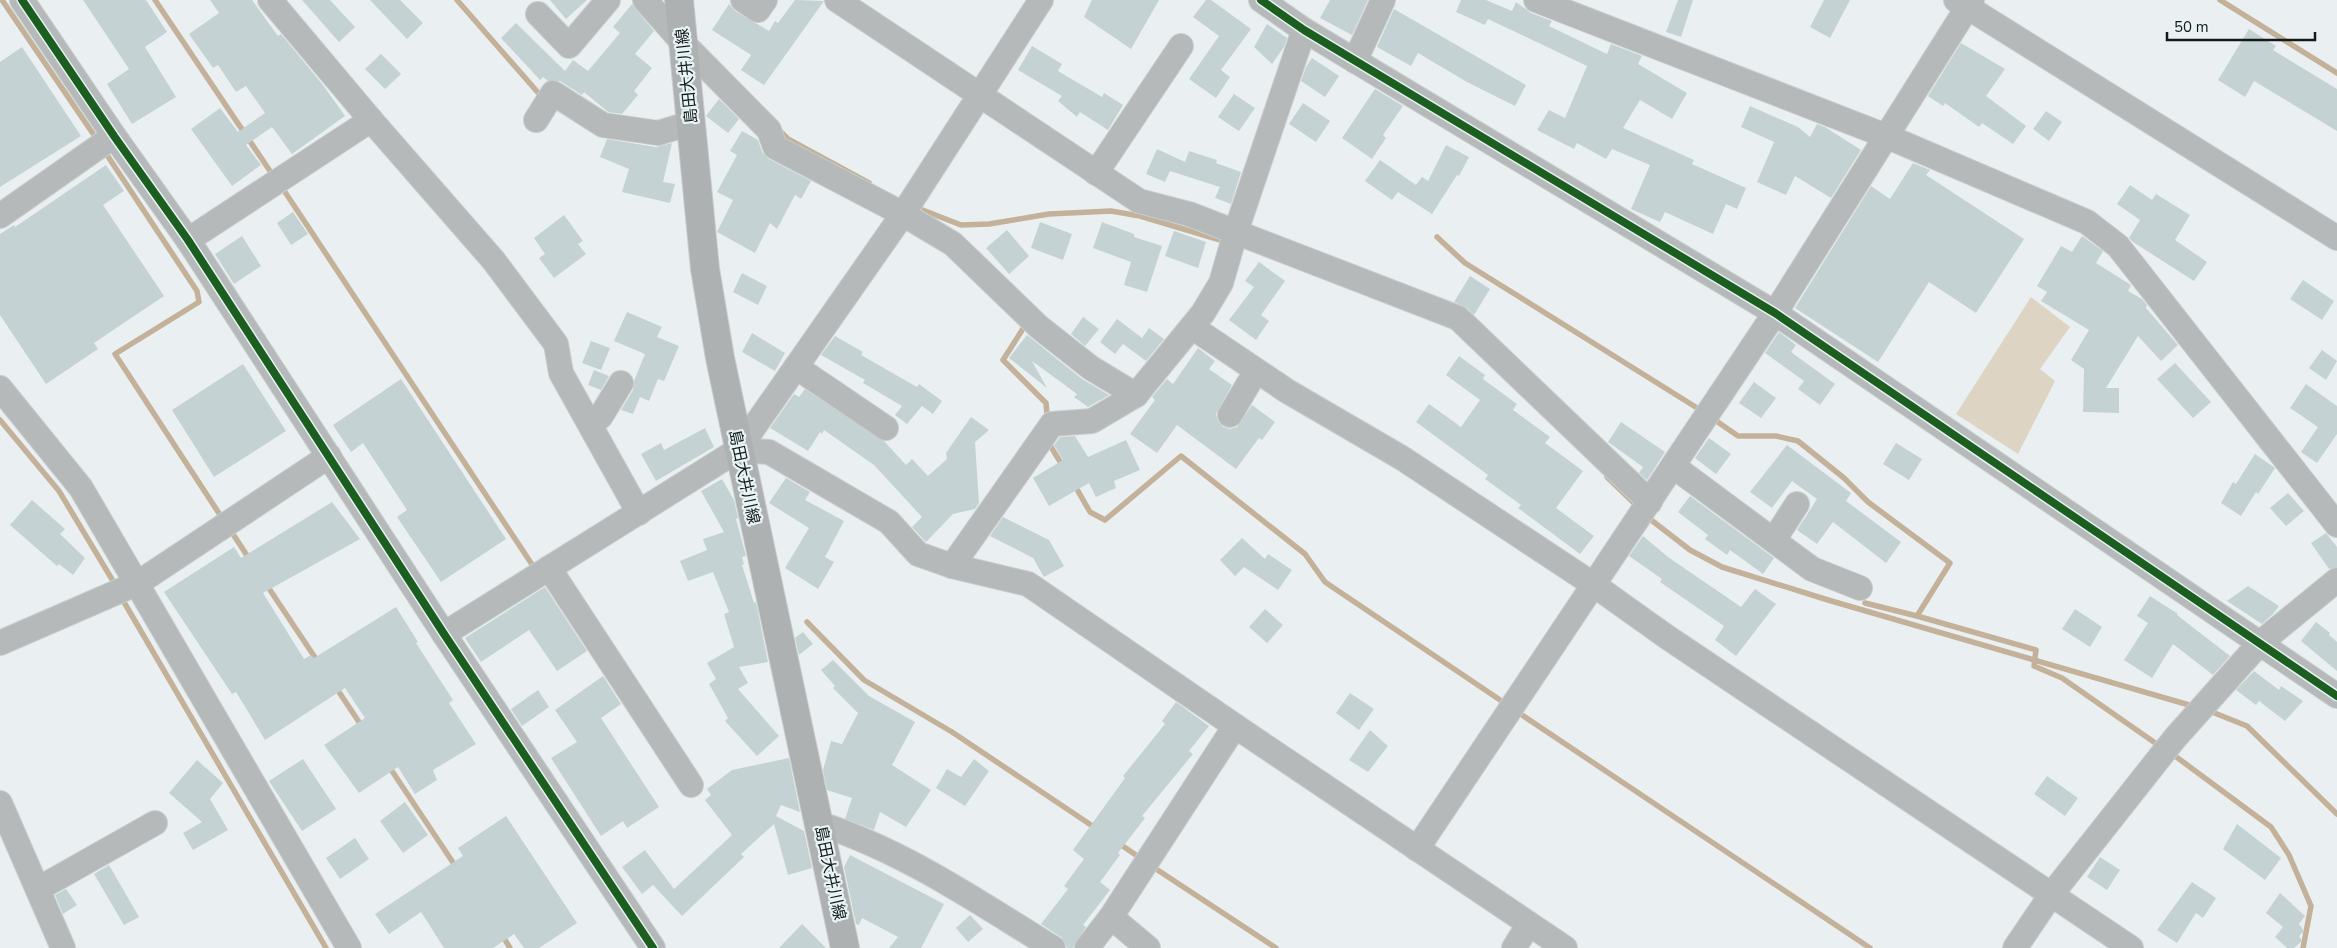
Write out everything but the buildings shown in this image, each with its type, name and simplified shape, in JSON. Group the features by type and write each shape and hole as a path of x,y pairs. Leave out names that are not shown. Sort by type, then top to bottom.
{"main road":[{"name":"島田大井川線","path":"679,0 705,269 738,450 820,824 845,948"}],"street":[{"path":"22,0 114,136 188,240 444,634 653,948"},
{"path":"272,0 371,120 494,261 556,344 562,373 639,513"},
{"path":"538,14 569,46 608,0"},
{"path":"645,0 683,43 769,130 776,147 903,214 953,244 1038,327 1091,368 1136,395"},
{"path":"743,0 758,10 765,0"},
{"path":"836,0 978,96 1139,201 1189,214 1236,231 1458,318 1650,502"},
{"path":"444,634 738,450 903,214 1042,0"},
{"path":"1262,0 1304,30 1775,313 2337,696"},
{"path":"1355,61 1383,0"},
{"path":"1536,0 1886,136 2087,222 2118,246 2337,524"},
{"path":"1418,849 1775,313 1886,136 1965,2 2337,238"},
{"path":"952,566 1052,424 1092,421 1136,395 1192,327 1221,283 1236,231 1304,30"},
{"path":"1096,173 1180,46"},
{"path":"536,120 553,93 603,125 658,134 691,123"},
{"path":"188,240 371,120"},
{"path":"0,216 114,136"},
{"path":"1192,327 1287,392 1402,458 1594,585 1666,636 2131,948"},
{"path":"796,366 886,428"},
{"path":"1230,414 1256,371"},
{"path":"591,425 601,416 621,383"},
{"path":"0,388 82,488 349,948"},
{"path":"738,450 769,452 889,522 918,554 952,566 1028,584 1234,726 1566,948"},
{"path":"0,642 138,583 329,456"},
{"path":"1674,466 1812,568 1860,588"},
{"path":"1774,540 1797,504"},
{"path":"549,568 691,785"},
{"path":"2015,948 2051,895 2175,738 2260,643 2337,580"},
{"path":"1087,948 1110,917 1234,726"},
{"path":"0,804 63,948"},
{"path":"38,889 155,823"},
{"path":"820,824 848,833 929,871 1053,948"},
{"path":"1110,917 1148,948"},
{"path":"1514,948 1529,924"}],"shaded area":[{"path":"2031,297 2070,327 2040,369 2055,381 2018,454 1956,414"}],"waterway":[{"path":"2,0 98,141"},
{"path":"155,0 274,177"},
{"path":"457,0 541,96"},
{"path":"2220,0 2337,73"},
{"path":"779,130 788,139 869,183"},
{"path":"103,149 197,291 199,302 115,354 224,521"},
{"path":"281,186 533,566"},
{"path":"915,207 961,225 989,224 1049,214 1111,211 1140,216 1227,242"},
{"path":"1437,237 1465,263 1702,411"},
{"path":"1026,324 1003,360 1046,403 1047,414 1044,419"},
{"path":"1712,418 1738,436 1776,436 1798,441 1844,478 1868,502 1950,563 1917,616 1865,603"},
{"path":"0,420 59,491 116,586"},
{"path":"1048,442 1064,468"},
{"path":"1074,484 1090,512 1105,520 1181,456 1305,554 1325,582 1506,704"},
{"path":"1607,477 1638,507"},
{"path":"1646,516 1690,550 1722,567 1828,600 2196,707"},
{"path":"229,528 250,560"},
{"path":"266,584 318,662"},
{"path":"121,597 326,948"},
{"path":"1917,616 2036,650 2034,666 2062,678 2161,747"},
{"path":"807,622 864,680 952,732 1097,829"},
{"path":"335,686 363,728"},
{"path":"2207,710 2247,726 2337,814"},
{"path":"1516,711 1870,948"},
{"path":"2171,753 2271,827 2289,855 2311,906 2303,948"},
{"path":"388,765 456,867"},
{"path":"1117,842 1143,860"},
{"path":"1150,865 1276,948"},
{"path":"502,935 510,948"}],"cycle path":[{"path":"22,0 114,136 188,240 444,634 653,948"},
{"path":"1261,0 1304,30 1775,313 2337,696"}]}
